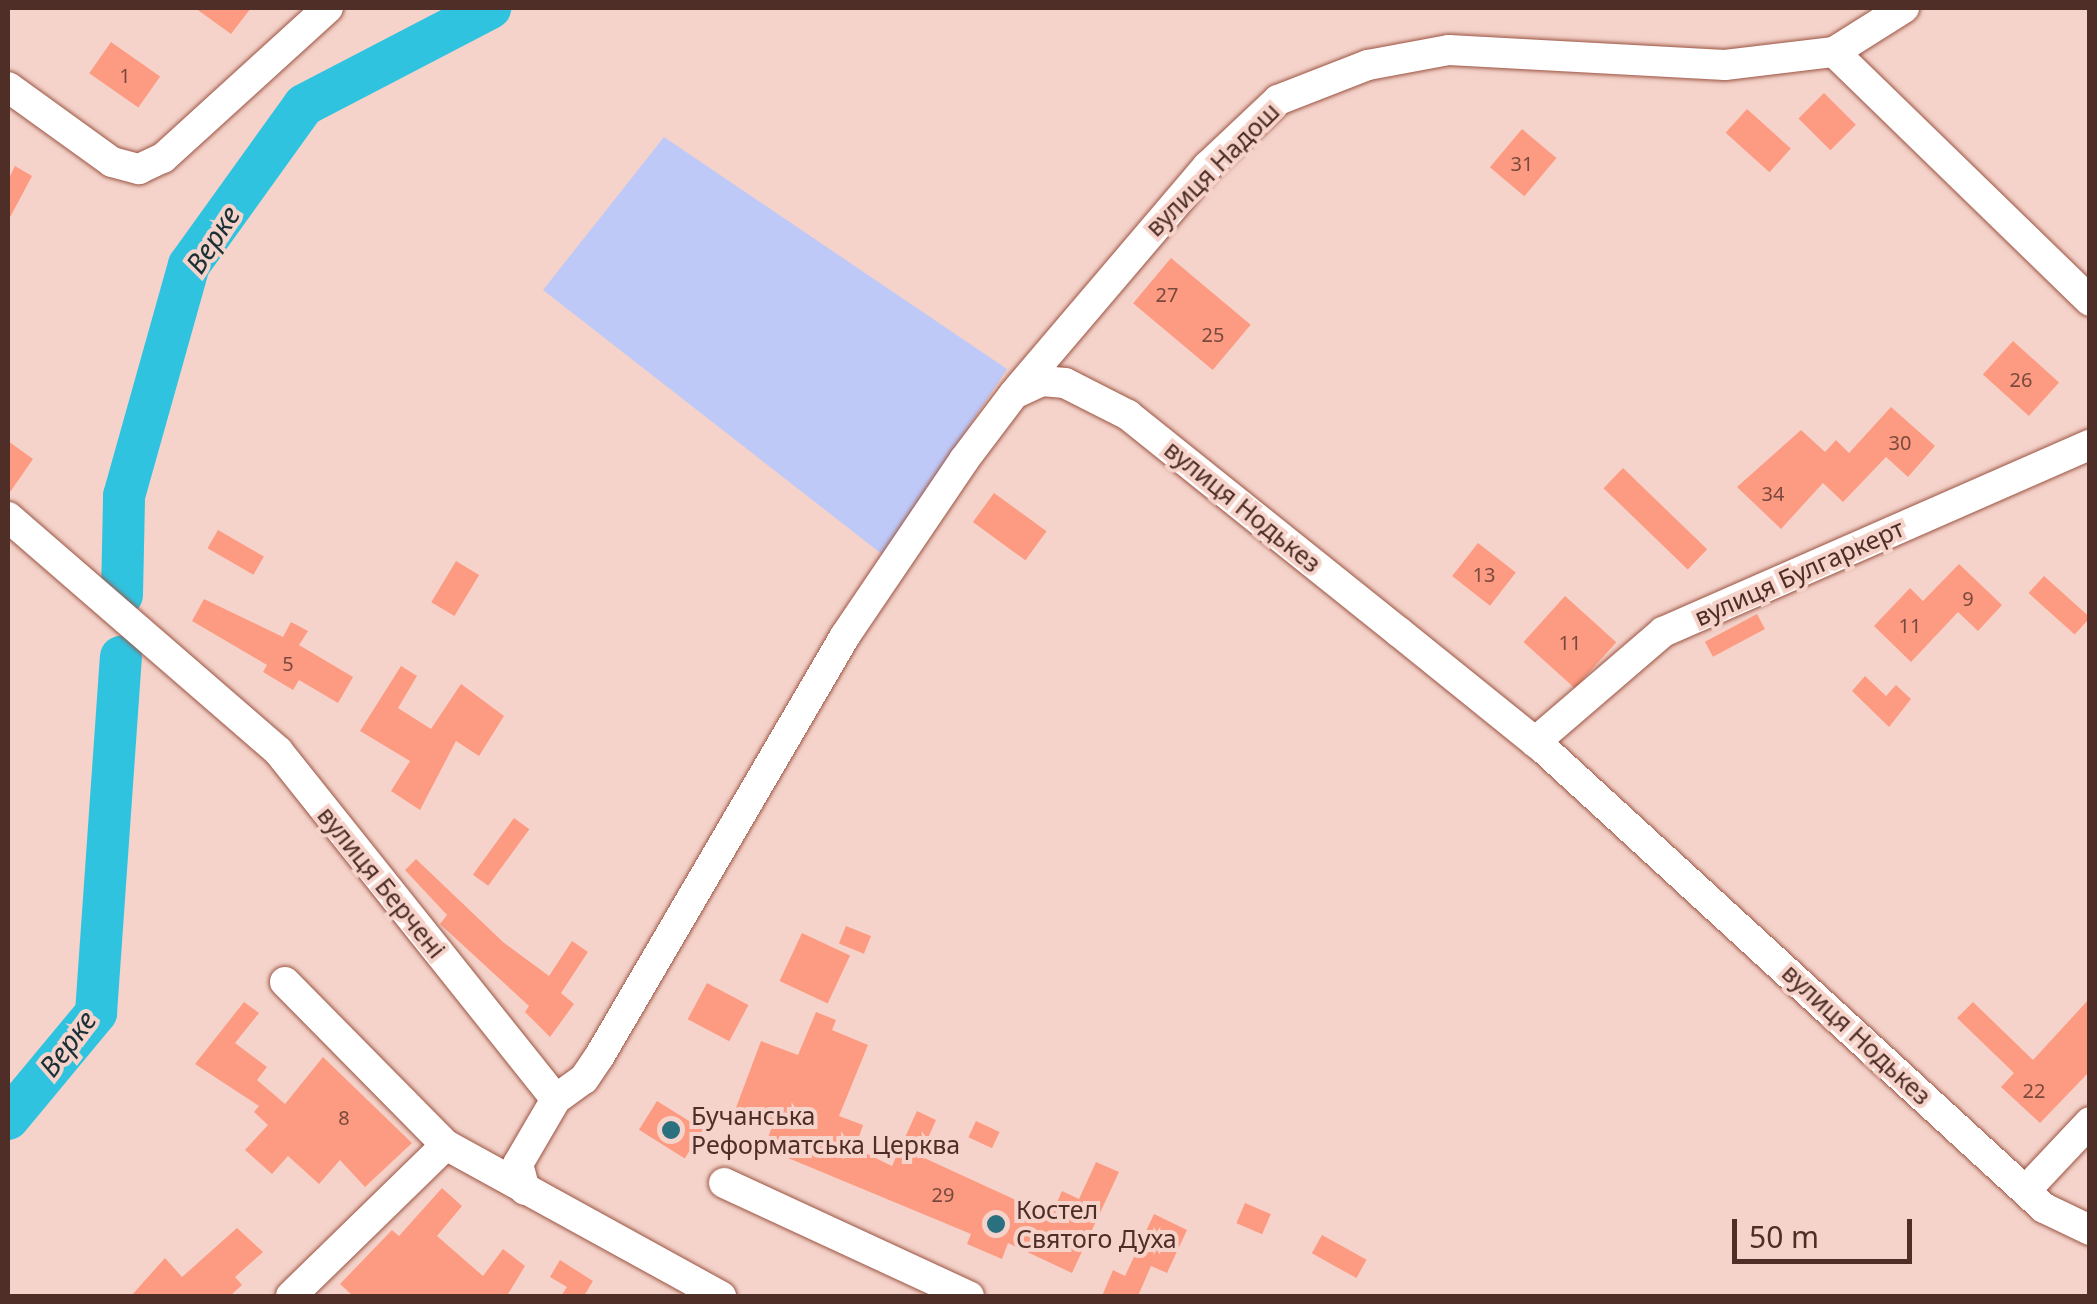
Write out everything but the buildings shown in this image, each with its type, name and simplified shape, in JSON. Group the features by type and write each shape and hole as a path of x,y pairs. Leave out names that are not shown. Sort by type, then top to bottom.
{"street":[{"path":"8,87 112,162 139,169 162,158 328,8"},
{"name":"вулиця Надош","path":"1014,394 1076,313 1207,167 1278,100 1368,65 1449,50 1725,65 1834,52 1904,8"},
{"path":"1834,52 2090,301"},
{"name":"вулиця Нодькез","path":"1014,394 1042,381 1065,384 1128,414 1535,742 2044,1208 2090,1230"},
{"path":"524,1190 518,1164 556,1099 592,1068 845,636 1014,394"},
{"name":"вулиця Булгаркерт","path":"1535,742 1663,632 2090,444"},
{"name":"вулиця Берчені","path":"8,517 278,751 556,1099"},
{"path":"285,982 446,1145 721,1296"},
{"path":"2026,1190 2090,1122"},
{"path":"291,1296 446,1145"},
{"path":"724,1183 969,1296"}],"shaded area":[{"path":"664,137 1007,369 883,555 543,290"}],"waterway":[{"name":"Верке","path":"122,595 124,496 189,265 304,105 490,8"},
{"name":"Верке","path":"8,1119 96,1013 121,657"}],"place":[{"name":"Бучанська Реформатська Церква","path":"671,1130"},
{"name":"Костел Святого Духа","path":"996,1224"}]}
